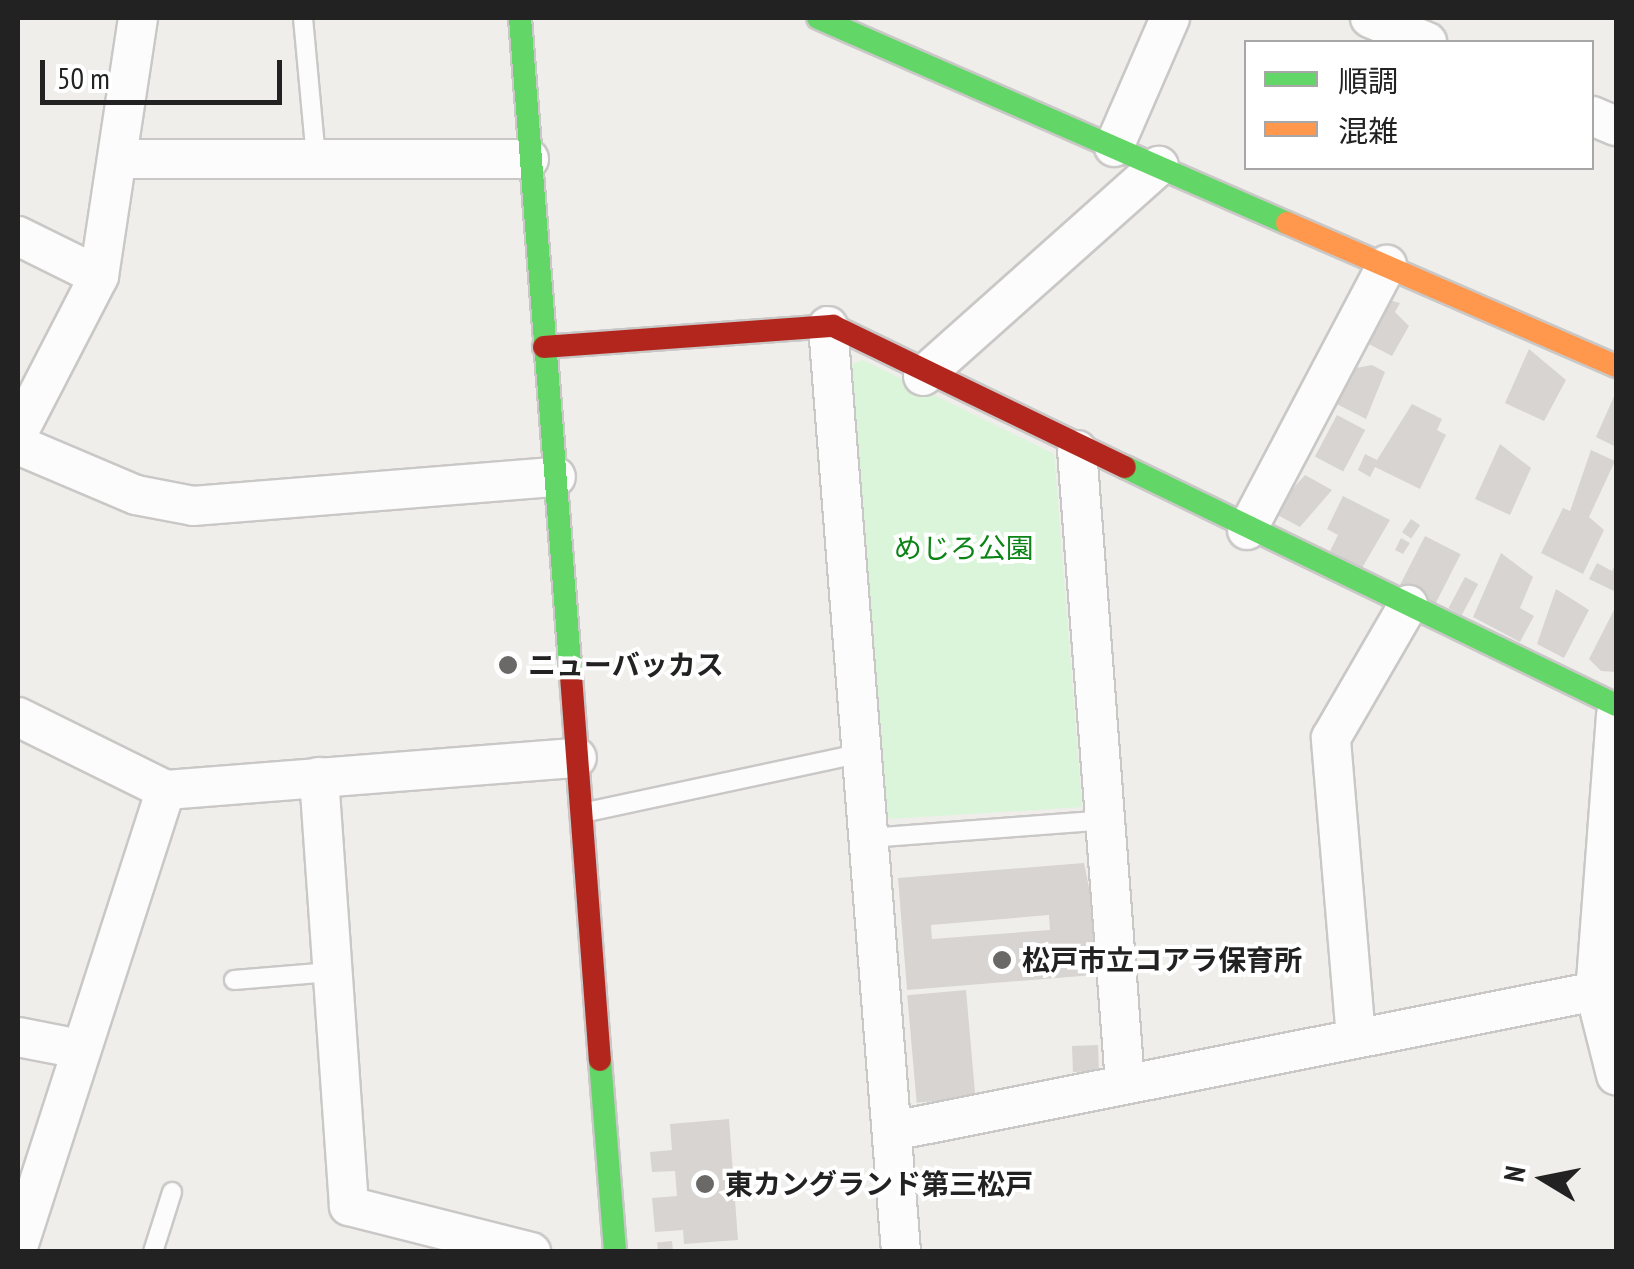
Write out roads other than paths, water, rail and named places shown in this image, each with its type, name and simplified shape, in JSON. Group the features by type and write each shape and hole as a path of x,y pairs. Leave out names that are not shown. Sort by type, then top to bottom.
{"street":[{"path":"18,434 99,276 136,18"},
{"path":"520,18 614,1252"},
{"path":"818,18 1616,366"},
{"path":"1114,147 1170,18"},
{"path":"1370,18 1423,40"},
{"path":"118,160 530,159"},
{"path":"922,376 1159,166"},
{"path":"18,236 99,276"},
{"path":"1247,530 1387,265"},
{"path":"544,347 828,326 922,376 1616,705"},
{"path":"828,326 901,1252"},
{"path":"18,445 136,494 193,506 556,478"},
{"path":"1077,450 1124,1083"},
{"path":"1356,1038 1331,738 1408,605"},
{"path":"1616,715 1606,990 1616,1074"},
{"path":"18,717 166,790 577,758"},
{"path":"319,777 348,1206 531,1252"},
{"path":"18,1247 79,1048 166,790"},
{"path":"893,1131 1606,990"},
{"path":"18,1037 79,1048"}],"lane":[{"path":"304,18 316,159"},
{"path":"582,813 862,753"},
{"path":"868,838 1105,820"},
{"path":"234,980 331,972"},
{"path":"153,1252 172,1192"}],"place":[{"name":"ニューバッカス","path":"508,665"},
{"name":"松戸市立コアラ保育所","path":"1002,960"},
{"name":"東カングランド第三松戸","path":"705,1184"}],"park label":[{"name":"めじろ公園","path":"964,548"}]}
